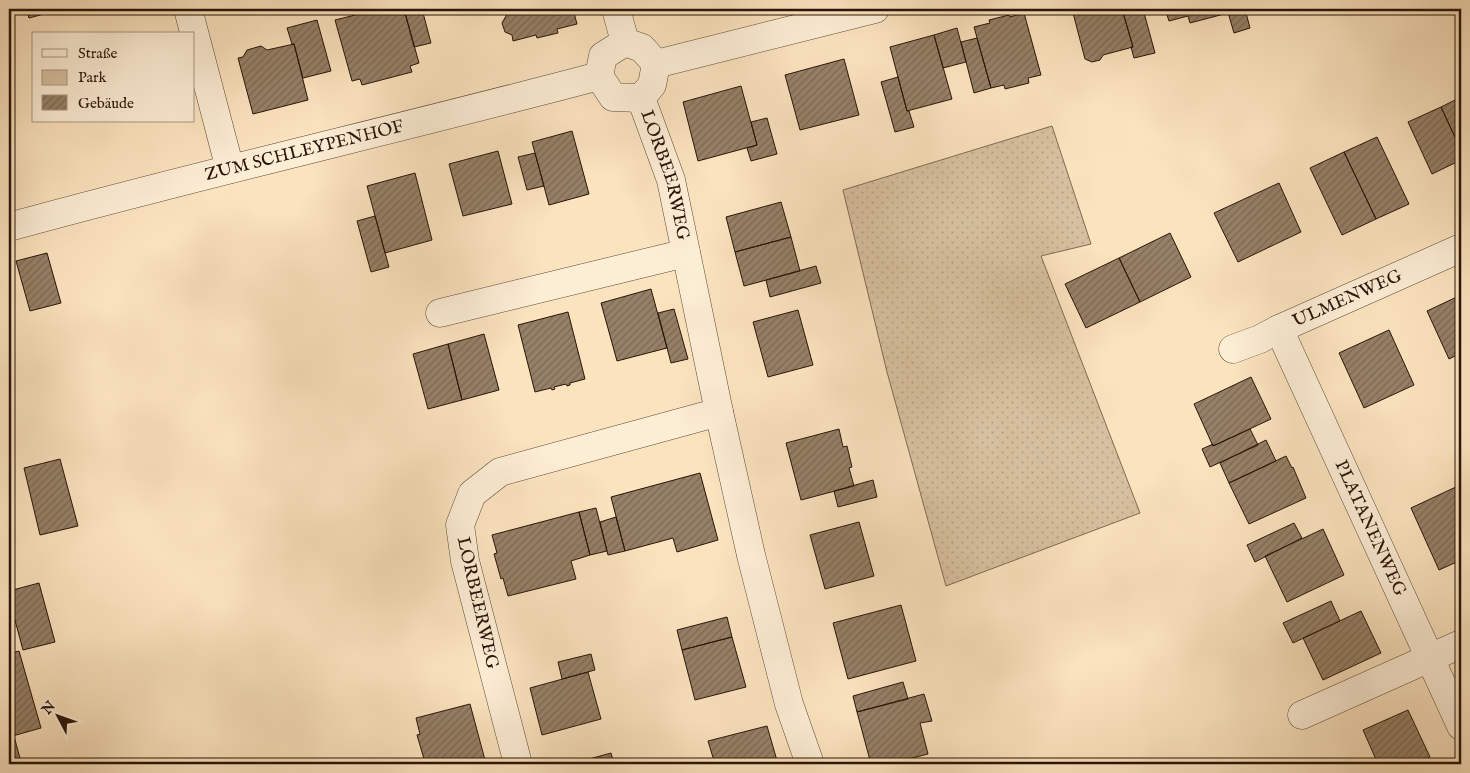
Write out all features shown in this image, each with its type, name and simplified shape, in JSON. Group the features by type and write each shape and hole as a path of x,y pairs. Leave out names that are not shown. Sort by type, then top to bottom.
{"street":[{"path":"188,9 194,32"},
{"path":"616,9 625,42"},
{"path":"656,64 875,9"},
{"path":"195,36 230,169"},
{"path":"625,42 642,48 656,64"},
{"path":"625,42 603,56 599,76 613,97 641,98 652,85 656,64"},
{"name":"ZUM SCHLEYPENHOF","path":"9,227 599,76"},
{"name":"LORBEERWEG","path":"641,98 671,180 751,556 789,704 810,764"},
{"name":"ULMENWEG","path":"1233,349 1260,339 1461,248"},
{"name":"LORBEERWEG","path":"440,313 686,253"},
{"name":"PLATANENWEG","path":"1279,329 1461,726"},
{"name":"LORBEERWEG","path":"518,764 464,561 460,524 472,494 500,472 719,412"},
{"path":"1302,714 1461,644"}],"green space":[{"path":"1052,126 1091,244 1041,256 1140,513 946,586 887,372 843,190"}],"building":[{"path":"26,9 63,9 29,18"},
{"path":"379,9 382,12 404,9 419,63 410,66 412,72 362,85 360,79 352,81 335,20"},
{"path":"404,9 422,9 431,43 414,47"},
{"path":"505,9 573,9 577,24 557,29 558,33 537,38 536,35 513,41 512,35 505,32 502,23 506,16"},
{"path":"1072,9 1122,9 1133,47 1103,55 1100,60 1092,62 1085,59"},
{"path":"1122,9 1143,9 1155,53 1134,58 1131,47 1133,47"},
{"path":"1165,9 1227,9 1228,13 1190,23 1188,16 1169,21"},
{"path":"1227,9 1245,9 1250,28 1234,33"},
{"path":"1024,13 1041,75 1028,78 1029,83 1005,89 1004,85 991,88 974,27 990,23 989,20"},
{"path":"317,20 331,71 303,78 294,44 292,44 287,28"},
{"path":"957,28 966,62 943,68 934,35"},
{"path":"934,35 952,99 907,111 890,47"},
{"path":"977,38 991,88 974,93 961,42"},
{"path":"294,44 308,100 253,114 238,58 243,57 247,50 261,46 267,50"},
{"path":"844,59 859,115 800,130 785,75"},
{"path":"898,77 907,111 909,111 914,127 895,132 881,82"},
{"path":"741,86 757,145 698,161 683,102"},
{"path":"1461,97 1461,150 1441,107"},
{"path":"1441,107 1461,150 1461,160 1432,174 1408,122"},
{"path":"767,118 777,154 751,161 747,148 757,145 751,122"},
{"path":"572,131 589,194 549,205 532,142"},
{"path":"1377,137 1409,204 1376,219 1344,152"},
{"path":"498,151 512,204 463,216 449,164"},
{"path":"1344,152 1376,219 1342,235 1310,168"},
{"path":"535,153 544,186 527,190 518,157"},
{"path":"415,173 432,240 385,253 367,186"},
{"path":"1279,183 1301,232 1238,262 1214,213"},
{"path":"781,202 791,237 735,252 726,217"},
{"path":"375,216 389,267 371,272 357,221"},
{"path":"1170,233 1191,277 1140,302 1119,258"},
{"path":"791,237 800,271 744,286 735,252"},
{"path":"47,253 61,303 30,311 16,261"},
{"path":"1119,258 1140,302 1086,328 1065,284"},
{"path":"816,266 821,283 770,297 766,280"},
{"path":"651,289 667,348 617,361 601,303"},
{"path":"1461,295 1461,353 1449,359 1427,311"},
{"path":"674,309 688,359 671,363 658,313"},
{"path":"798,310 813,365 768,377 753,322"},
{"path":"568,312 585,379 570,383 567,386 566,384 554,387 555,389 552,390 551,388 535,392 518,325"},
{"path":"1389,330 1414,385 1364,408 1339,353"},
{"path":"484,334 499,390 462,400 448,344"},
{"path":"448,344 462,400 428,409 413,354"},
{"path":"1251,377 1271,419 1213,446 1194,404"},
{"path":"839,429 843,447 847,446 852,467 849,468 854,486 801,500 786,443"},
{"path":"1250,429 1258,445 1210,467 1202,449"},
{"path":"1266,440 1276,461 1229,483 1220,463"},
{"path":"1286,456 1293,467 1306,498 1249,524 1229,483"},
{"path":"60,459 78,526 40,535 24,468"},
{"path":"700,473 718,540 677,552 673,538 625,551 611,497"},
{"path":"873,480 877,497 838,507 834,491"},
{"path":"1458,486 1461,493 1461,560 1439,570 1411,508"},
{"path":"596,508 607,551 590,555 579,512"},
{"path":"579,512 590,555 571,561 576,579 508,596 494,554 497,553 492,535"},
{"path":"616,517 625,551 608,555 600,522"},
{"path":"859,522 874,576 825,589 810,535"},
{"path":"1294,523 1302,538 1255,562 1247,545"},
{"path":"1323,529 1344,575 1287,602 1265,556"},
{"path":"39,583 55,642 23,650 9,598 9,591"},
{"path":"1331,601 1340,621 1293,643 1283,623"},
{"path":"901,605 916,661 848,679 833,623"},
{"path":"1361,611 1381,653 1323,680 1303,638"},
{"path":"727,617 732,637 682,650 677,630"},
{"path":"732,637 746,687 695,700 682,650"},
{"path":"19,651 41,728 9,737 9,654"},
{"path":"591,654 595,670 562,679 558,662"},
{"path":"588,672 601,719 542,735 530,688"},
{"path":"903,682 908,699 857,712 853,696"},
{"path":"924,694 932,721 920,723 928,754 888,764 871,764 857,712"},
{"path":"470,704 485,760 469,764 429,764 427,759 424,759 417,735 420,734 416,718"},
{"path":"1408,710 1430,757 1415,764 1378,764 1363,730"},
{"path":"767,726 778,764 715,764 708,741"},
{"path":"14,736 21,762 26,761 27,764 9,764 9,737"},
{"path":"611,753 614,764 571,764"},
{"path":"905,760 906,764 888,764"}]}
